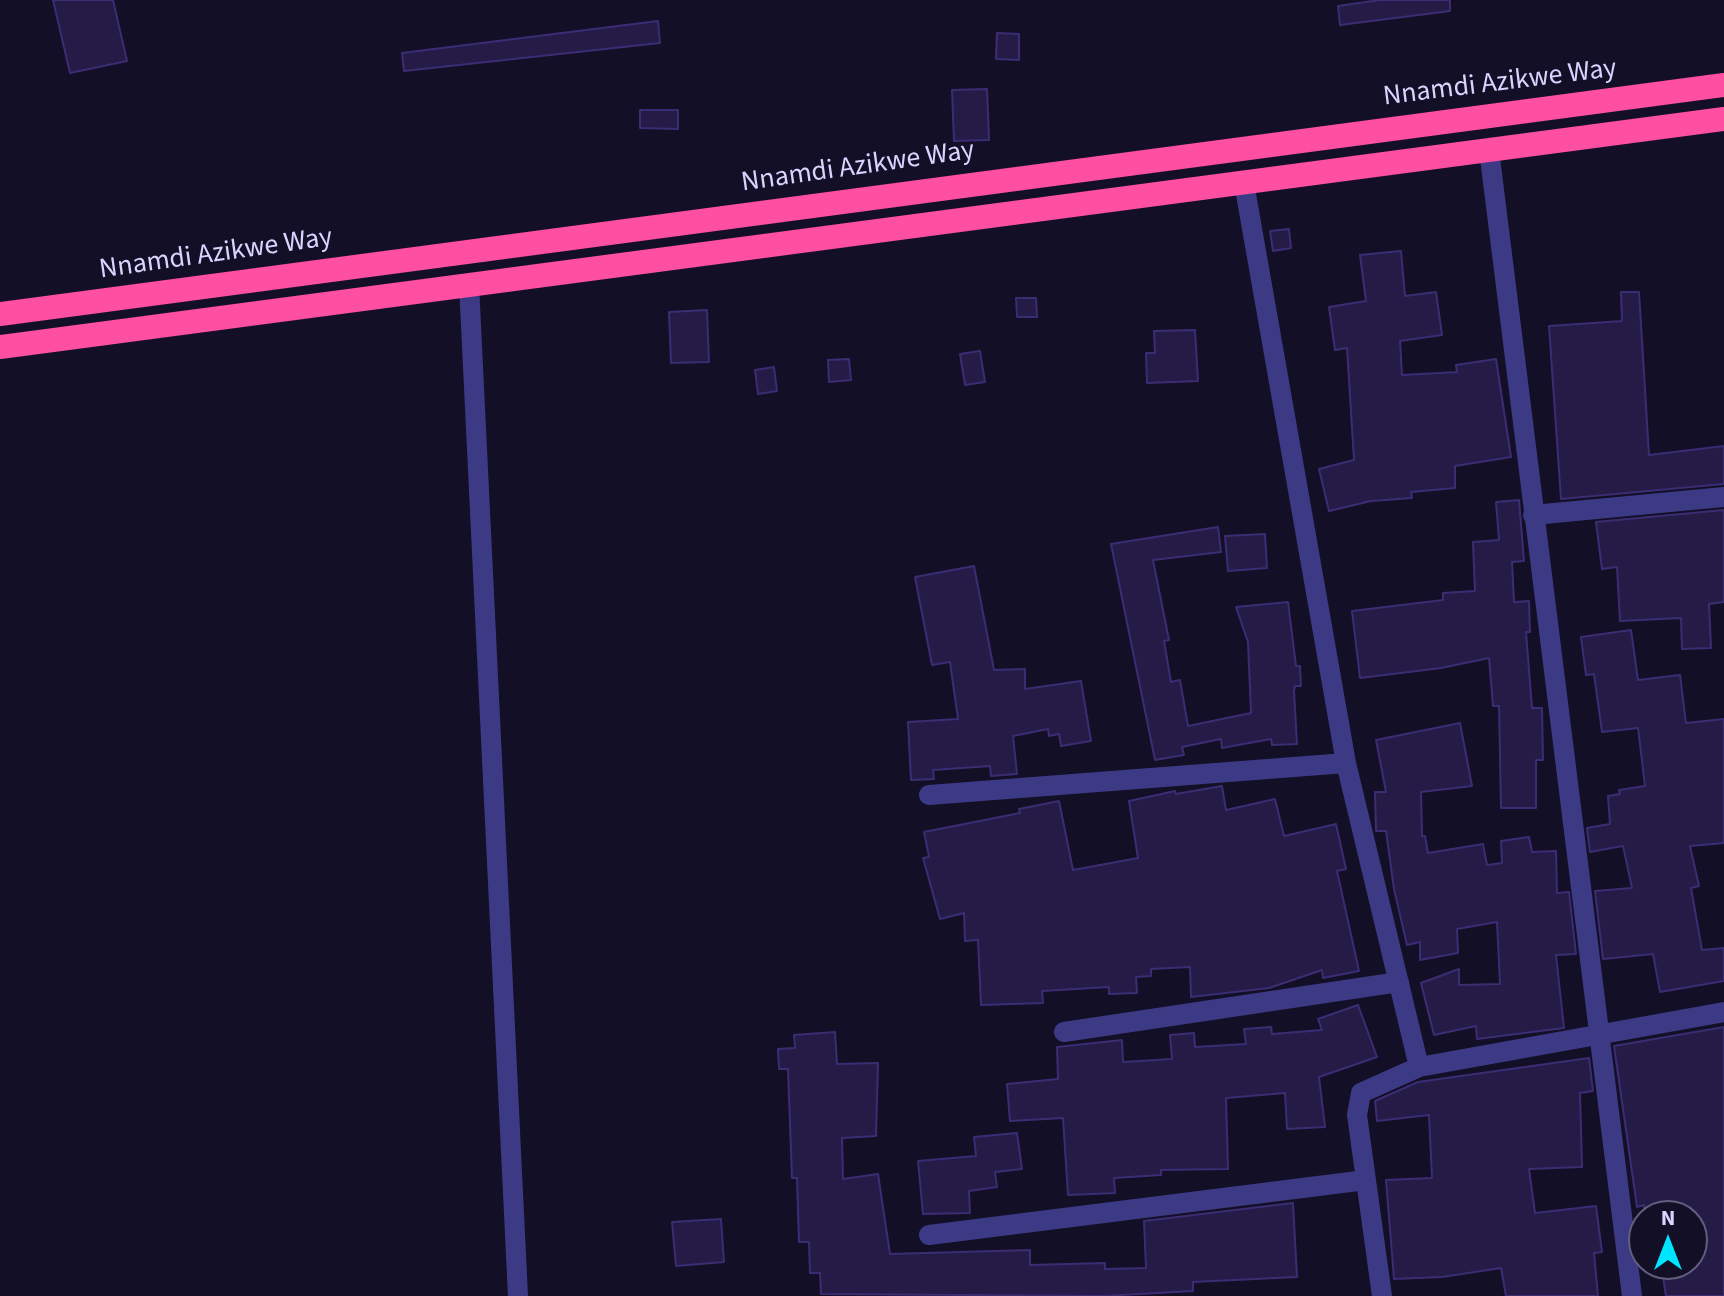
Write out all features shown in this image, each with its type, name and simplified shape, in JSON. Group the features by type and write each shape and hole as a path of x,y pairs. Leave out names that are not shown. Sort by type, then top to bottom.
{"highway":[{"name":"Nnamdi Azikwe Way","path":"0,314 1724,85"},
{"path":"0,347 1724,119"}],"street":[{"path":"1489,150 1632,1296"},
{"path":"1244,183 1346,763 1419,1067"},
{"path":"469,284 518,1296"},
{"path":"1533,515 1724,497"},
{"path":"929,795 1346,763"},
{"path":"1064,1032 1399,982"},
{"path":"1382,1296 1357,1115 1361,1093 1419,1067 1724,1012"},
{"path":"929,1235 1366,1180"}],"building":[{"path":"53,0 113,0 127,61 70,73"},
{"path":"1380,0 1450,0 1450,11 1340,25 1338,6"},
{"path":"658,21 660,43 404,71 402,53"},
{"path":"997,33 1019,34 1019,60 996,59"},
{"path":"987,89 989,140 954,141 952,90"},
{"path":"640,110 678,110 678,129 640,128"},
{"path":"1289,229 1291,248 1273,251 1270,231"},
{"path":"1401,251 1405,296 1436,292 1442,335 1400,341 1402,375 1457,372 1456,365 1496,359 1511,457 1455,466 1455,488 1411,492 1412,498 1371,501 1329,511 1319,469 1354,460 1347,348 1335,350 1329,307 1366,301 1360,255"},
{"path":"1621,292 1639,292 1649,455 1724,446 1724,484 1561,499 1549,326 1622,321"},
{"path":"1016,298 1036,298 1037,317 1017,317"},
{"path":"707,310 709,362 671,363 669,312"},
{"path":"1195,330 1198,381 1147,383 1146,353 1155,353 1154,331"},
{"path":"980,351 985,382 965,385 960,354"},
{"path":"849,359 851,380 829,382 828,360"},
{"path":"774,367 777,391 758,394 755,370"},
{"path":"1519,500 1524,561 1512,562 1514,602 1529,601 1530,632 1526,632 1532,708 1542,708 1543,760 1536,760 1536,808 1501,808 1499,706 1493,706 1489,658 1441,668 1360,678 1352,611 1443,600 1443,593 1475,591 1473,542 1499,540 1496,502"},
{"path":"1724,510 1724,602 1709,604 1711,648 1682,649 1681,618 1620,621 1617,567 1602,569 1596,522"},
{"path":"1218,527 1221,552 1153,560 1169,640 1164,641 1171,682 1180,680 1188,726 1251,713 1248,642 1236,607 1288,602 1296,666 1300,666 1301,686 1295,686 1294,691 1297,744 1272,745 1271,739 1222,748 1221,739 1182,747 1184,755 1155,760 1111,544"},
{"path":"1265,534 1267,568 1228,571 1225,536"},
{"path":"974,566 994,670 1025,669 1025,689 1081,681 1091,741 1061,746 1059,734 1049,736 1048,729 1013,736 1017,774 991,776 990,766 933,770 934,779 911,780 908,722 958,719 950,662 932,665 915,577"},
{"path":"1631,630 1638,680 1680,675 1686,723 1724,719 1724,843 1690,846 1699,886 1691,888 1702,950 1724,948 1724,981 1660,992 1653,954 1603,959 1595,891 1632,888 1623,846 1590,852 1587,828 1610,824 1608,796 1620,794 1619,790 1645,786 1638,728 1602,732 1594,674 1586,675 1581,637"},
{"path":"1460,723 1472,786 1421,792 1422,836 1425,836 1428,853 1483,844 1487,865 1502,863 1501,841 1529,837 1532,852 1556,851 1557,893 1569,892 1576,954 1556,955 1564,1028 1477,1039 1476,1026 1434,1035 1421,983 1459,969 1459,985 1500,984 1497,922 1457,929 1458,953 1420,960 1420,942 1407,945 1394,889 1386,831 1376,831 1375,792 1386,792 1376,740"},
{"path":"1222,786 1226,810 1275,799 1284,836 1336,824 1346,869 1337,871 1359,971 1323,978 1322,970 1269,988 1191,997 1190,967 1151,969 1151,976 1136,977 1137,993 1109,994 1109,987 1042,991 1043,1003 981,1005 978,940 965,941 964,913 940,919 923,858 929,857 924,832 1020,813 1019,809 1059,801 1073,870 1138,858 1129,801 1175,791 1176,794"},
{"path":"1358,1005 1377,1057 1319,1077 1325,1127 1287,1129 1285,1093 1226,1098 1228,1169 1161,1170 1161,1175 1114,1178 1115,1193 1068,1195 1063,1118 1010,1121 1007,1084 1058,1079 1057,1047 1122,1040 1123,1062 1172,1059 1170,1035 1194,1033 1195,1047 1246,1044 1244,1029 1271,1027 1272,1034 1322,1030 1318,1019"},
{"path":"1724,1027 1724,1296 1666,1296 1664,1280 1708,1280 1708,1200 1636,1200 1614,1046"},
{"path":"835,1032 837,1064 878,1063 876,1136 842,1138 843,1179 878,1174 890,1254 1030,1250 1030,1265 1105,1263 1105,1269 1146,1268 1144,1221 1293,1203 1297,1277 1193,1282 1193,1291 1104,1296 821,1294 820,1273 810,1273 809,1242 799,1242 797,1178 792,1178 788,1069 779,1069 778,1049 795,1048 794,1035"},
{"path":"1589,1058 1593,1091 1580,1093 1582,1167 1529,1169 1535,1213 1596,1206 1602,1252 1594,1253 1598,1296 1506,1296 1501,1268 1442,1277 1394,1279 1386,1180 1432,1178 1429,1115 1377,1121 1375,1101 1418,1082"},
{"path":"1017,1133 1022,1169 995,1172 997,1187 969,1191 970,1213 923,1214 918,1161 976,1156 974,1137"},
{"path":"721,1219 724,1262 676,1266 672,1222"}]}
